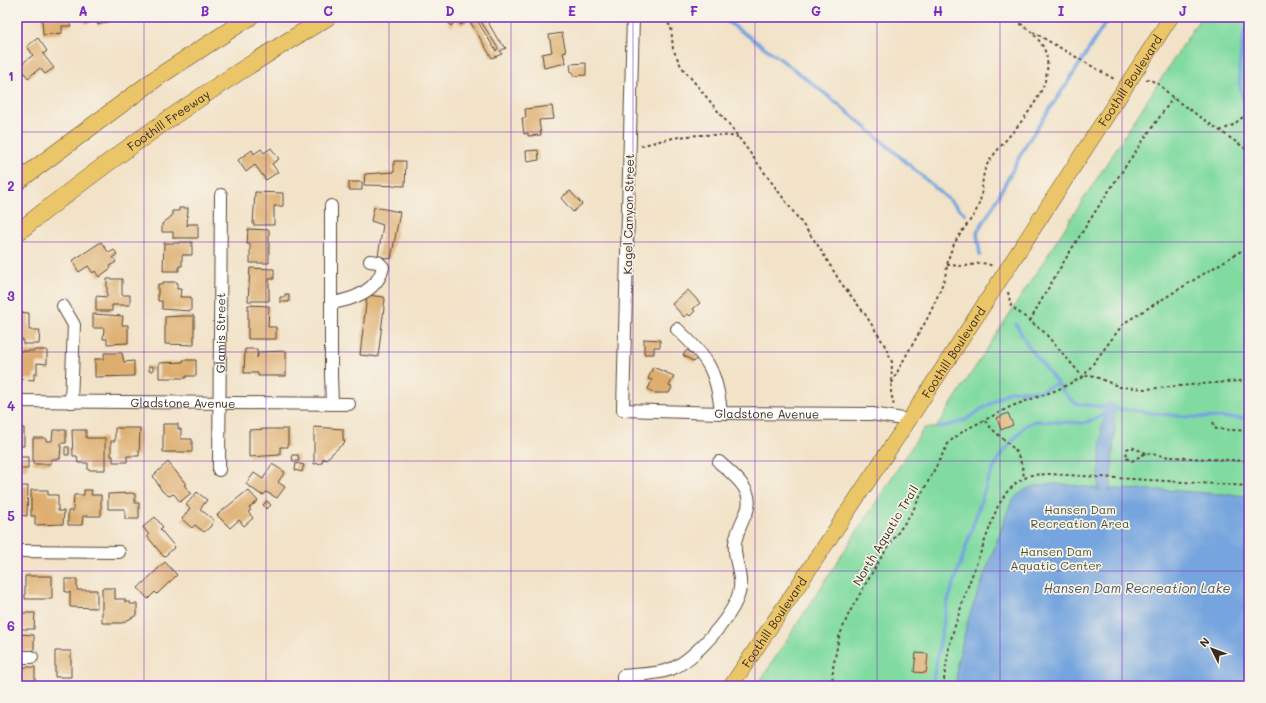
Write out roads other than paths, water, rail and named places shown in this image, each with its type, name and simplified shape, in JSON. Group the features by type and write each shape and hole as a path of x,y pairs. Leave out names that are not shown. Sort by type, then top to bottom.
{"highway":[{"path":"17,182 158,77 250,17"},
{"name":"Foothill Freeway","path":"17,233 95,172 180,110 264,55 328,17"}],"main road":[{"name":"Foothill Boulevard","path":"731,686 910,420 1171,17"}],"street":[{"name":"Kagel Canyon Street","path":"623,410 633,17"},
{"name":"Glamis Street","path":"218,470 221,196"},
{"path":"330,206 332,404"},
{"path":"331,303 347,301 362,294 381,276 383,267 378,262 370,261"},
{"path":"63,306 74,325 71,402"},
{"path":"677,329 698,349 713,372 718,388 721,414"},
{"name":"Gladstone Avenue","path":"17,401 349,404"},
{"name":"Gladstone Avenue","path":"623,410 721,414 872,414 910,420"},
{"path":"623,681 671,669 689,657 718,629 730,614 738,598 740,586 735,544 737,531 748,509 748,494 742,483 720,462"},
{"path":"17,550 119,552"},
{"path":"17,657 32,657"}],"water":[{"name":"Hansen Dam Recreation Lake","path":"1102,425 1115,425 1110,492 1111,489 1163,490 1249,496 1249,686 956,686 957,663 969,617 1010,505 1018,495 1037,485 1061,484 1096,488 1098,491"}],"waterway":[{"path":"720,17 753,39 816,86 965,214"},
{"path":"980,255 977,232 991,210 1027,143 1074,73 1109,17"},
{"path":"1249,23 1244,32 1239,68 1240,86 1246,117 1249,119"},
{"path":"1016,324 1028,346 1068,397 1077,404 1187,417 1249,418"},
{"path":"939,427 965,420 1010,391 1040,391 1058,383"},
{"path":"932,686 947,604 988,480 1000,456 1026,425 1035,421 1084,423 1100,417 1110,408"},
{"path":"1107,441 1110,408"}],"park label":[{"name":"Hansen Dam Recreation Area","path":"1080,516"},
{"name":"Hansen Dam Aquatic Center","path":"1056,558"}]}
